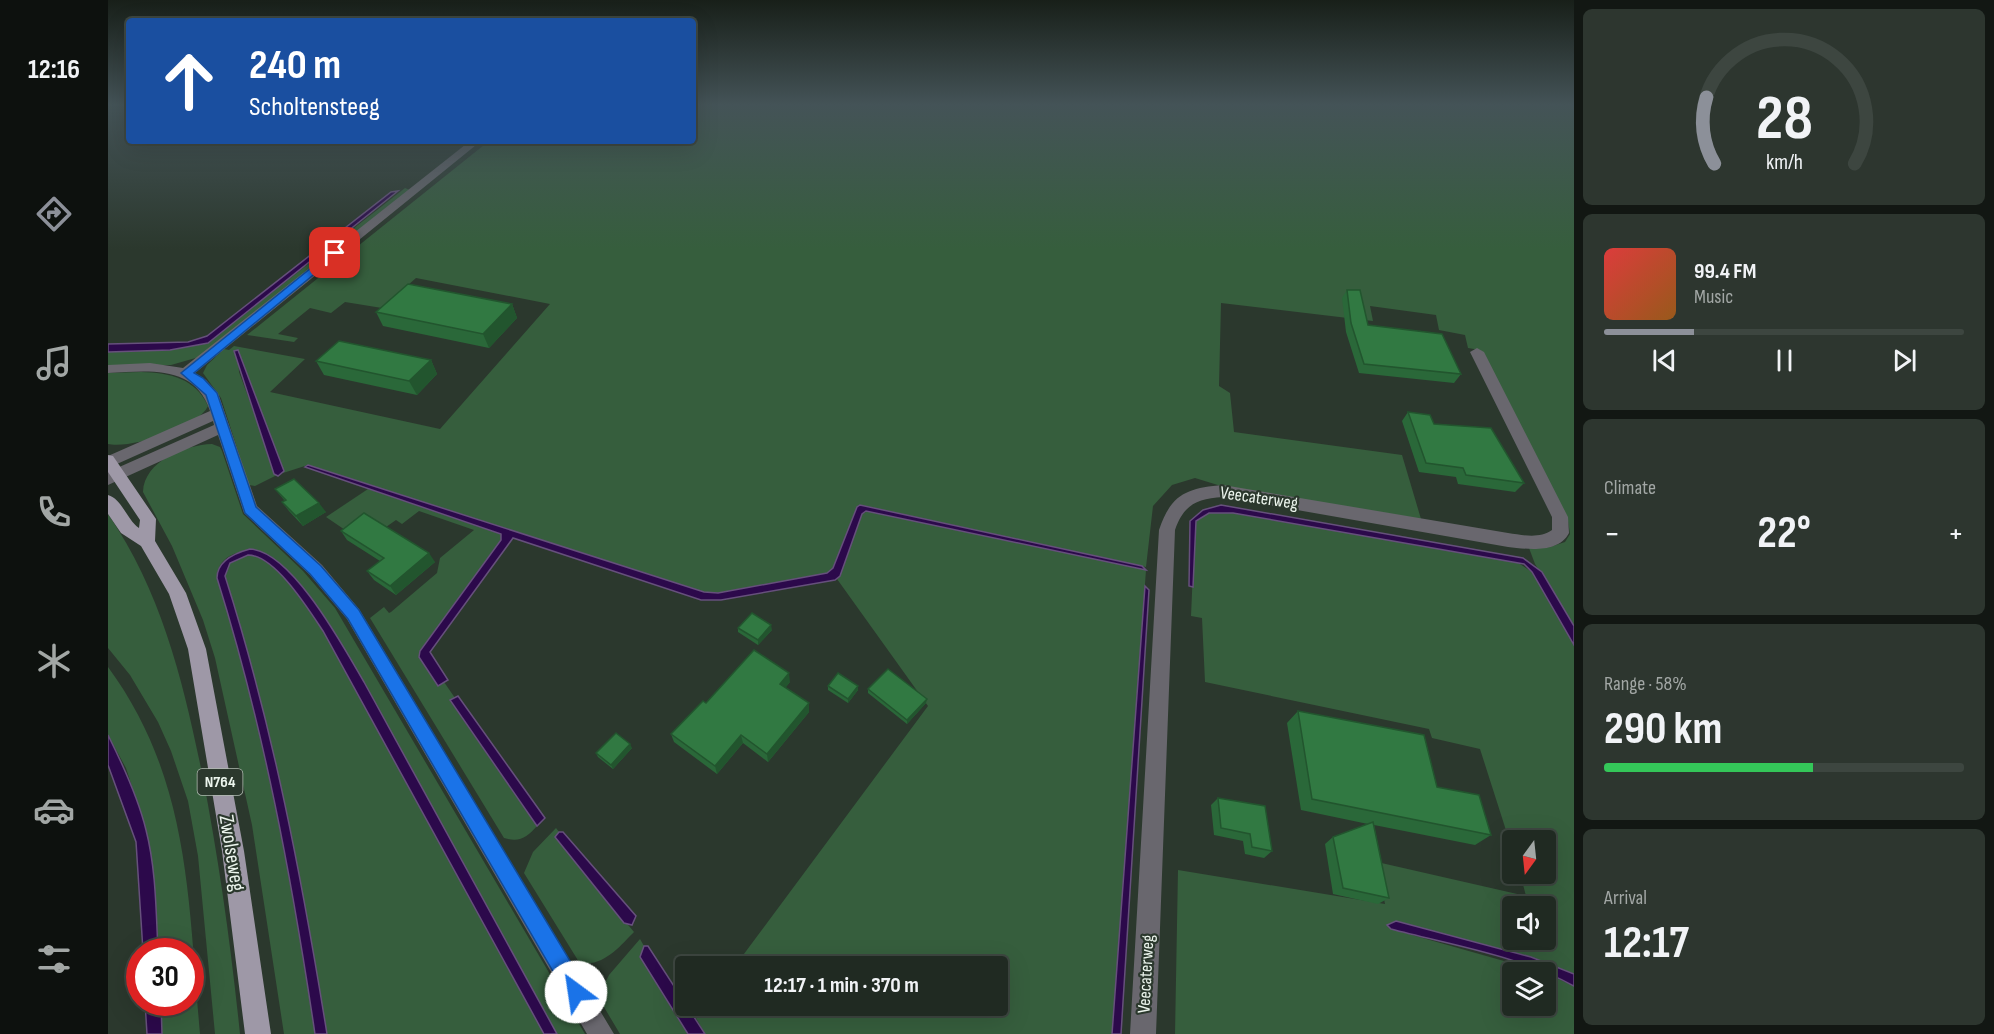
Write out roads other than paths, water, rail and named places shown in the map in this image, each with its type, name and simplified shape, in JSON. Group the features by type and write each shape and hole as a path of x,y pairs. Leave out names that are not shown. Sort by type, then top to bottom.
{"main road":[{"name":"Zwolseweg","path":"110,467 148,519 147,542"},
{"name":"Zwolseweg","path":"108,501 127,528 147,542 177,593 197,649 232,851 258,1034"}],"street":[{"path":"186,373 462,152"},
{"name":"Veecaterweg","path":"1143,1034 1167,530 1172,513 1189,496 1203,492 1223,491 1508,540 1543,543 1555,539 1561,533 1560,517 1477,352"},
{"path":"108,369 154,368 186,373 207,387 250,509 316,570 353,614 601,1034"},
{"path":"110,467 220,420"}]}
